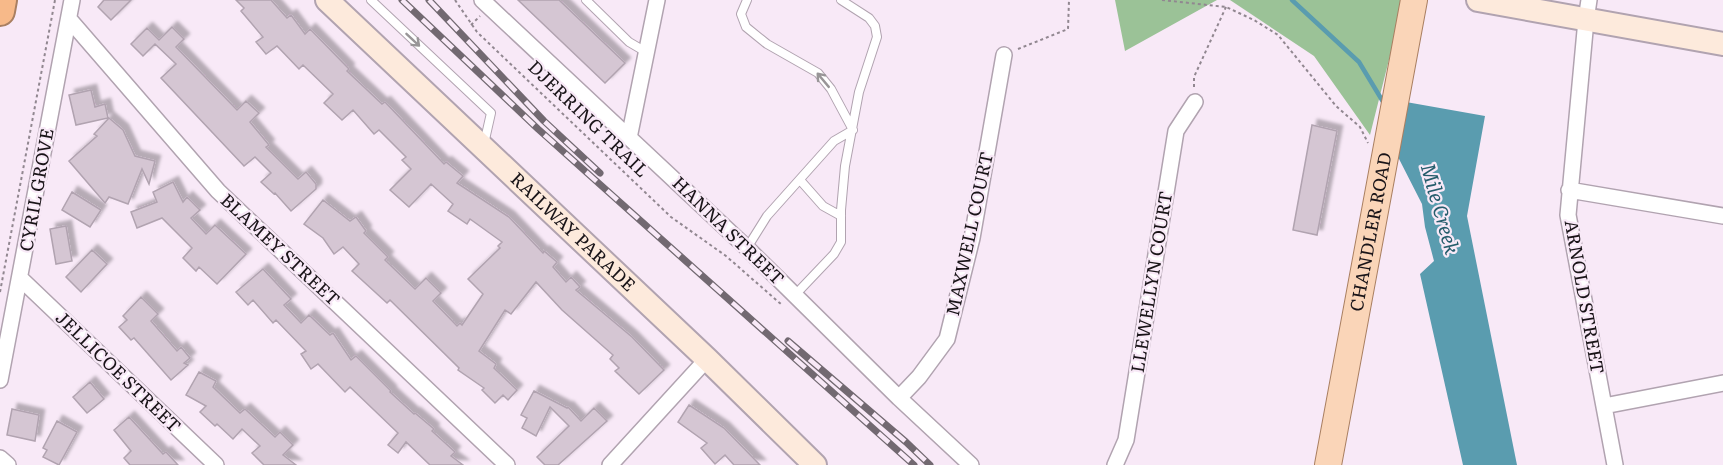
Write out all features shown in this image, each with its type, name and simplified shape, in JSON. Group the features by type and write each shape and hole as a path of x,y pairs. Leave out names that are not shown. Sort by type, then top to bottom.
{"highway":[{"path":"0,11 2,0"}],"main road":[{"name":"RAILWAY PARADE","path":"327,0 707,359 815,465"},
{"name":"CHANDLER ROAD","path":"1328,465 1414,0"},
{"path":"1478,0 1588,10 1723,44"}],"street":[{"name":"CYRIL GROVE","path":"0,380 72,0"},
{"name":"HANNA STREET","path":"482,0 747,248 899,398 971,465"},
{"path":"629,138 657,0"},
{"name":"ARNOLD STREET","path":"1588,10 1568,215 1572,247 1615,465"},
{"name":"BLAMEY STREET","path":"69,19 218,191 507,465"},
{"name":"MAXWELL COURT","path":"899,398 919,377 947,339 972,238 1004,55"},
{"name":"LLEWELLYN COURT","path":"1115,465 1126,440 1176,130 1195,102"},
{"path":"1569,190 1723,216"},
{"name":"JELLICOE STREET","path":"20,278 216,465"},
{"path":"610,465 707,359"},
{"path":"1604,406 1723,383"},
{"path":"0,458 8,465"}],"lane":[{"path":"371,0 491,114 483,147"},
{"path":"747,0 741,14 746,27 767,44 818,73 831,90 853,130"},
{"path":"795,295 840,246 844,173 859,92 877,33 874,23 869,18 841,0"},
{"path":"588,1 629,42 646,52"},
{"path":"747,248 768,216 834,141 853,130"},
{"path":"800,180 823,206 841,216"}],"path":[{"path":"0,292 55,0"},
{"name":"DJERRING TRAIL","path":"455,0 477,32 671,217 726,256 788,309"},
{"path":"1004,55 1068,29 1069,0"},
{"path":"1162,0 1226,7 1254,20 1278,35 1336,106 1360,127 1382,169"},
{"path":"1195,102 1194,77 1226,7"}],"green space":[{"path":"1115,0 1217,0 1125,51"},
{"path":"1230,0 1404,0 1370,135 1314,56"}],"water":[{"path":"1406,102 1485,116 1467,216 1517,465 1463,465 1420,274 1434,261 1425,227 1422,204 1397,155"}],"building":[{"path":"104,0 131,0 111,20 98,7"},
{"path":"236,0 271,0 287,18 291,15 305,34 310,29 349,69 347,71 382,104 385,102 444,164 446,162 463,176 457,183 509,217 543,253 544,251 557,262 553,267 566,282 571,277 580,287 576,290 632,337 664,370 639,394 615,371 619,368 610,359 613,355 562,310 536,282 511,314 505,310 479,351 496,364 494,368 517,390 508,400 503,395 495,403 482,390 484,388 458,370 459,368 390,300 387,303 352,271 359,264 343,247 334,254 323,238 304,224 323,200 350,221 356,217 366,231 364,233 388,257 385,260 415,289 426,278 441,293 433,301 457,326 460,323 462,325 483,294 468,279 500,248 498,246 502,242 470,219 467,224 448,211 453,204 431,184 409,207 390,190 411,169 402,160 406,157 379,130 374,134 353,110 342,120 324,103 333,94 303,65 299,69 277,46 266,54 256,42 263,37 241,11 244,8"},
{"path":"518,0 559,0 625,63 605,83"},
{"path":"172,27 184,39 176,47 237,110 246,101 259,113 250,122 269,145 266,147 298,179 306,172 316,184 316,189 291,211 275,193 261,182 271,173 255,157 244,166 161,78 176,64 155,44 143,56 131,44 147,28 159,40"},
{"path":"91,90 95,107 105,104 108,118 76,125 69,95"},
{"path":"109,118 123,130 135,156 155,161 149,184 142,169 128,204 109,197 105,203 69,161 97,136 94,134"},
{"path":"1312,125 1337,131 1317,235 1293,230"},
{"path":"173,182 183,202 187,197 200,210 191,218 206,234 215,225 246,254 217,284 199,267 196,271 183,258 192,248 162,218 137,228 131,212 157,202 153,192"},
{"path":"72,192 101,210 90,227 62,210"},
{"path":"66,226 72,261 56,264 50,229"},
{"path":"92,250 107,264 81,292 66,277"},
{"path":"263,269 291,299 284,305 301,323 309,315 330,335 333,333 351,360 356,356 390,392 434,429 432,431 455,452 451,456 463,465 430,465 406,442 398,453 388,445 398,433 350,387 345,392 318,364 311,369 301,354 306,351 276,320 273,323 253,300 248,305 236,292"},
{"path":"141,297 158,314 151,321 177,351 181,347 190,358 184,363 188,365 171,380 134,338 131,340 119,327 127,320 123,316"},
{"path":"199,372 216,381 213,387 240,413 245,409 275,437 280,432 293,445 283,455 296,465 264,465 252,453 260,446 242,429 233,439 200,412 206,406 186,395"},
{"path":"90,382 104,399 87,413 73,397"},
{"path":"534,391 568,407 581,421 594,408 607,421 558,465 545,465 537,457 569,426 550,407 536,436 522,428 527,418 521,415"},
{"path":"689,405 724,428 760,465 734,465 725,455 715,464 701,448 707,443 678,422"},
{"path":"12,409 39,415 35,441 7,435"},
{"path":"129,417 163,454 166,452 178,465 130,465 124,458 131,451 114,430"},
{"path":"57,421 77,432 59,465 43,457 47,450 43,448"}],"waterway":[{"name":"Mile Creek","path":"1292,0 1359,62 1385,105"}],"railway":[{"path":"402,0 538,129 914,465"},
{"path":"429,0 544,121 600,173"},
{"path":"788,341 930,465"}]}
